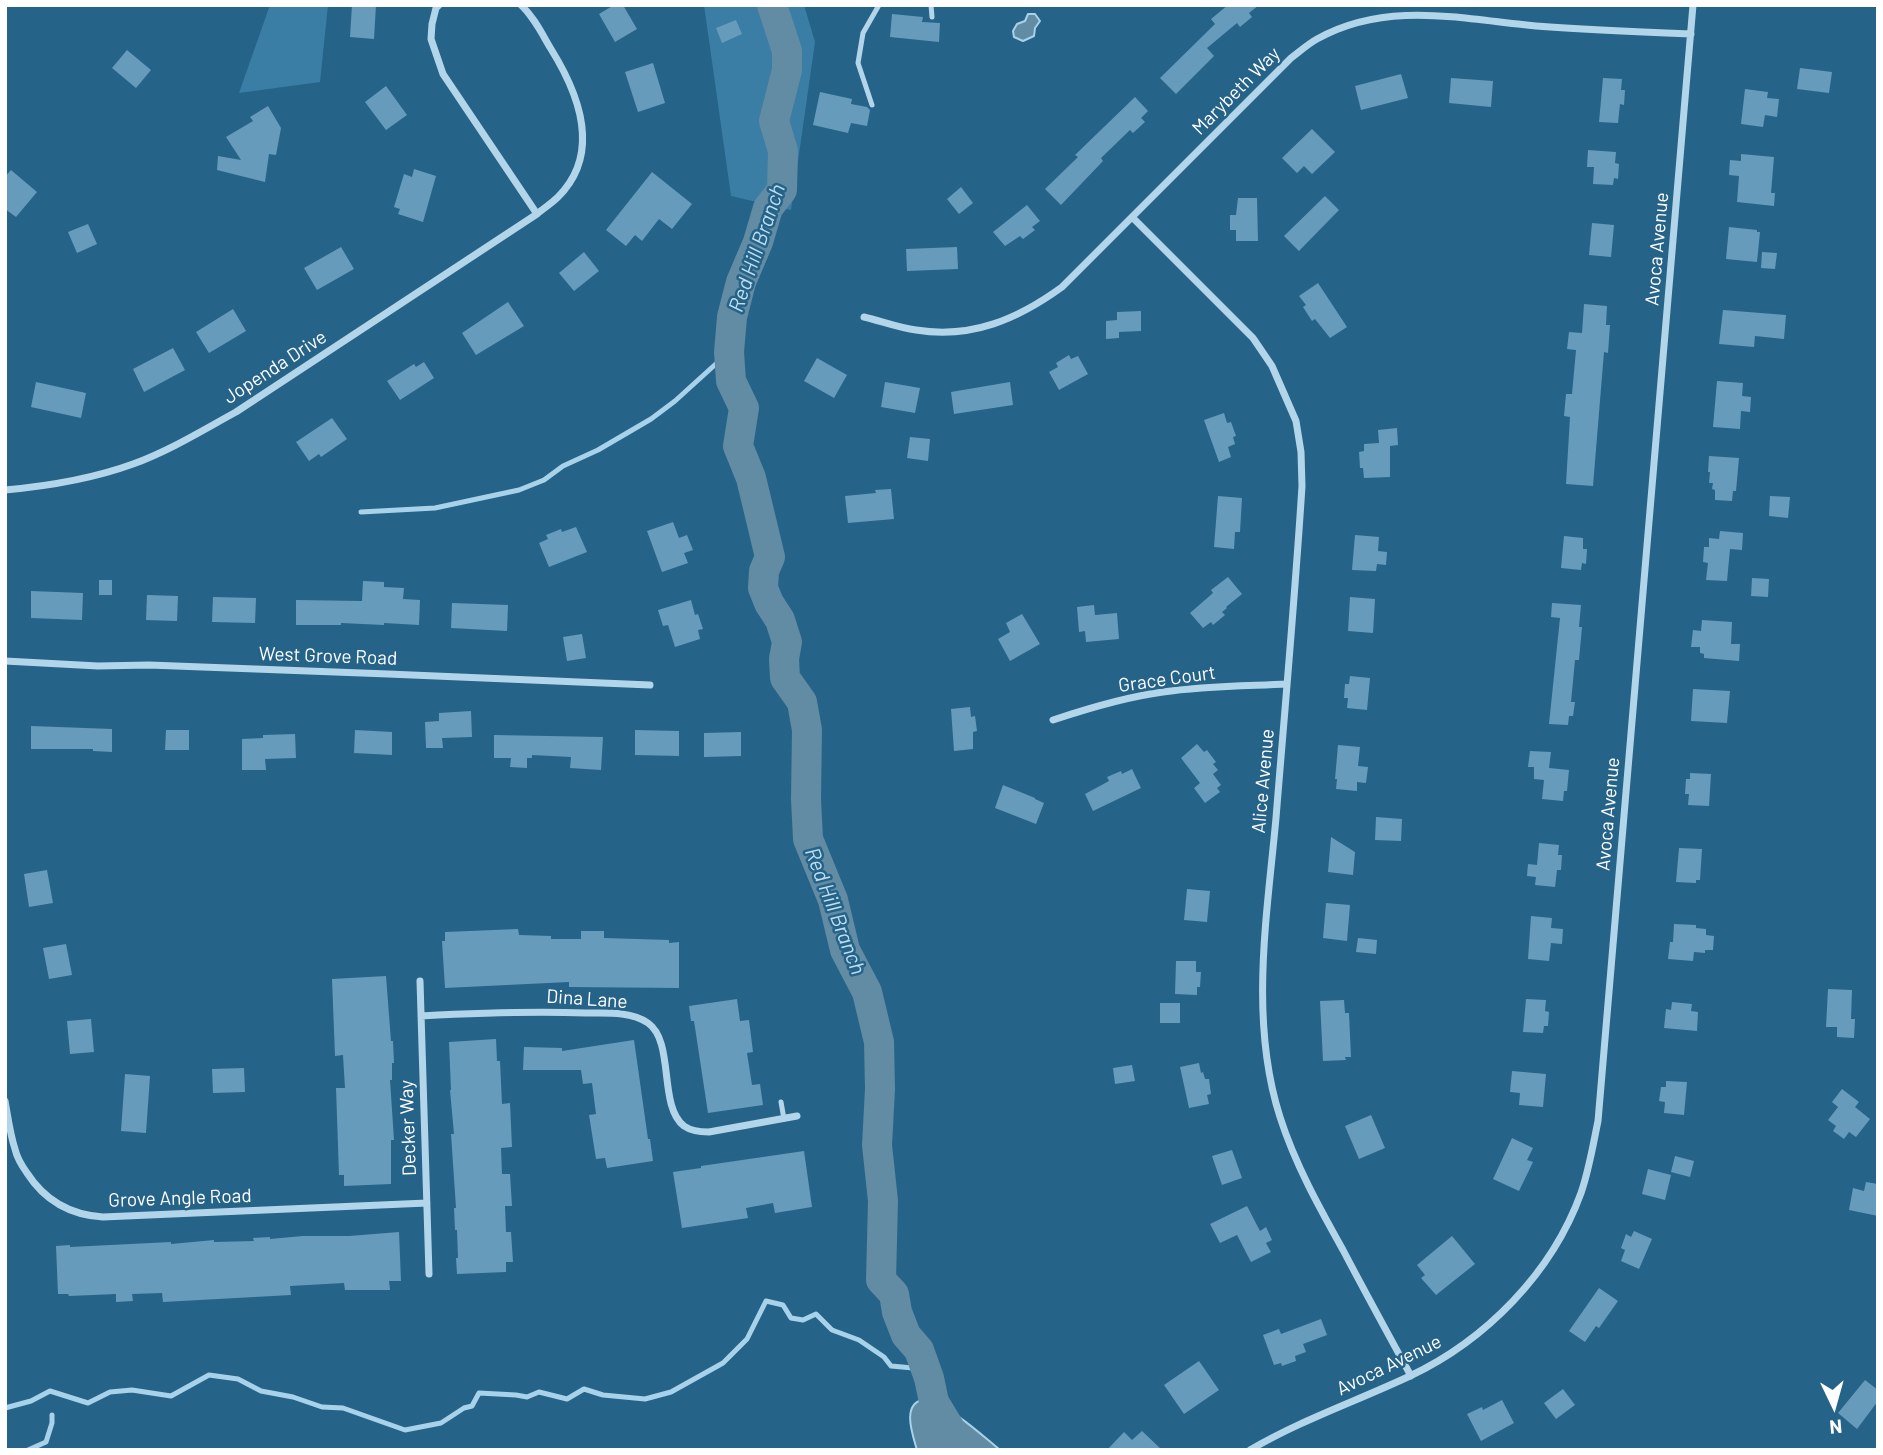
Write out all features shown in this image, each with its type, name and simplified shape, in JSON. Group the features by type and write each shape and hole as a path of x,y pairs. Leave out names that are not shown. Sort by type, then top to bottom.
{"street":[{"path":"439,5 432,23 431,38 443,74 537,214"},
{"name":"Jopenda Drive","path":"5,490 47,486 90,477 135,463 186,439 236,412 559,197 573,178 581,158 583,134 580,112 574,89 562,66 521,5"},
{"name":"Avoca Avenue","path":"1250,1450 1273,1436 1411,1376 1446,1357 1479,1334 1520,1293 1542,1266 1564,1231 1580,1194 1591,1155 1599,1107 1693,5"},
{"name":"Marybeth Way","path":"864,317 915,330 949,333 981,328 1010,319 1037,306 1062,288 1291,58 1316,39 1343,27 1403,14 1592,30 1691,34"},
{"name":"Alice Avenue","path":"1133,218 1253,338 1272,366 1296,421 1301,452 1302,486 1263,986 1264,1034 1279,1115 1304,1177 1411,1376"},
{"name":"West Grove Road","path":"5,661 650,685"},
{"name":"Grace Court","path":"1054,720 1091,707 1163,692 1287,684"},
{"name":"Decker Way","path":"419,981 429,1274"},
{"name":"Dina Lane","path":"421,1016 546,1011 625,1014 646,1021 660,1039 674,1111 676,1118 685,1127 709,1132 797,1116"},
{"name":"Grove Angle Road","path":"5,1101 15,1150 30,1178 53,1202 85,1216 427,1203"}],"lane":[{"path":"872,105 858,63 863,33 879,5"},
{"path":"931,5 932,17"},
{"path":"781,1102 784,1119"}],"shaded area":[{"path":"270,5 328,5 320,82 239,93"},
{"path":"704,5 804,5 815,42 791,210 731,196"},
{"path":"1028,14 1035,14 1040,21 1034,36 1023,41 1014,37 1013,31 1017,24 1025,21"},
{"path":"925,1399 955,1415 1000,1450 917,1450 911,1427 911,1412 913,1406"}],"building":[{"path":"352,5 376,5 374,39 350,37"},
{"path":"614,5 623,5 637,29 615,42 599,14"},
{"path":"1228,5 1259,5 1249,13 1252,17 1240,27 1237,23 1207,48 1214,56 1176,94 1160,78 1215,24 1211,19"},
{"path":"892,14 923,17 922,22 940,23 939,42 890,37"},
{"path":"736,20 742,34 722,43 716,28"},
{"path":"127,50 151,70 136,88 112,68"},
{"path":"653,63 665,103 638,112 625,72"},
{"path":"1800,68 1832,72 1829,93 1797,89"},
{"path":"1401,74 1408,98 1361,110 1355,86"},
{"path":"1451,78 1493,81 1491,107 1449,103"},
{"path":"1603,78 1622,79 1621,90 1625,90 1624,105 1620,104 1618,123 1599,122"},
{"path":"386,86 407,115 386,130 365,102"},
{"path":"1745,89 1768,92 1767,98 1779,99 1777,117 1765,115 1763,127 1741,124"},
{"path":"820,92 852,99 851,104 867,107 870,110 867,126 851,123 848,133 813,125"},
{"path":"1135,97 1148,111 1141,118 1145,122 1133,133 1130,130 1101,158 1103,161 1061,205 1045,189 1078,157 1075,155"},
{"path":"268,106 281,128 276,155 269,154 265,182 217,170 218,156 241,160 226,137 253,121 250,117"},
{"path":"1312,129 1335,152 1312,174 1304,166 1297,173 1282,158"},
{"path":"1588,150 1616,152 1615,163 1619,164 1618,179 1614,178 1613,185 1593,184 1594,167 1587,167"},
{"path":"1741,154 1774,157 1771,193 1775,193 1774,206 1737,202 1739,176 1729,175 1730,160 1741,161"},
{"path":"414,169 436,176 423,222 398,214 400,209 394,207 404,174 412,177"},
{"path":"11,170 37,192 16,217 5,209 5,177"},
{"path":"652,172 692,204 672,229 659,219 642,241 635,235 626,246 606,230"},
{"path":"961,187 973,203 959,214 947,199"},
{"path":"1325,196 1339,210 1299,251 1284,236"},
{"path":"1238,198 1257,198 1258,241 1236,241 1236,230 1230,230 1230,215 1236,215"},
{"path":"1027,205 1040,221 1032,227 1035,230 1023,239 1020,236 1005,246 993,232"},
{"path":"1592,223 1614,225 1611,257 1589,255"},
{"path":"88,224 97,244 77,253 68,232"},
{"path":"1729,227 1760,232 1757,262 1726,259"},
{"path":"341,247 354,269 317,290 304,268"},
{"path":"957,247 958,269 907,271 906,249"},
{"path":"584,252 599,271 574,291 559,273"},
{"path":"1762,252 1777,253 1775,269 1761,268"},
{"path":"1318,283 1347,327 1330,338 1315,319 1312,321 1299,296"},
{"path":"508,302 524,326 476,355 462,333"},
{"path":"1584,304 1607,306 1606,325 1610,325 1608,353 1604,352 1593,486 1566,484 1570,417 1564,416 1566,394 1572,394 1576,350 1567,349 1569,332 1582,333"},
{"path":"233,309 246,331 209,353 196,332"},
{"path":"1723,310 1786,315 1784,339 1755,336 1754,347 1719,344"},
{"path":"1141,311 1141,331 1119,332 1119,338 1106,339 1106,321 1117,320 1117,312"},
{"path":"173,348 185,370 144,392 133,369"},
{"path":"1069,355 1071,359 1078,356 1088,374 1059,390 1049,372 1058,367 1056,363"},
{"path":"817,358 847,375 834,398 804,381"},
{"path":"424,362 434,378 400,400 387,381 414,364 416,367"},
{"path":"1717,381 1743,383 1742,396 1751,397 1750,412 1741,411 1740,429 1713,427"},
{"path":"36,382 86,393 81,418 31,407"},
{"path":"885,382 920,388 915,413 881,407"},
{"path":"1010,382 1013,405 954,414 951,392"},
{"path":"1224,413 1236,436 1233,437 1235,444 1228,447 1231,457 1219,462 1204,420"},
{"path":"332,418 347,439 321,457 319,454 309,461 296,442"},
{"path":"1397,428 1398,445 1390,446 1390,477 1364,478 1359,452 1364,451 1364,444 1379,443 1378,430"},
{"path":"910,437 930,439 928,461 907,458"},
{"path":"1709,456 1739,458 1736,491 1733,491 1732,501 1715,500 1713,483 1709,483"},
{"path":"891,489 894,519 848,523 845,496"},
{"path":"1218,496 1242,498 1240,532 1235,532 1234,549 1214,547"},
{"path":"1770,496 1790,497 1788,518 1769,516"},
{"path":"673,522 679,538 687,535 693,550 684,553 688,563 662,572 647,531"},
{"path":"576,527 587,552 549,567 539,543 548,539 546,535"},
{"path":"1720,531 1743,533 1742,550 1730,549 1727,581 1706,580 1708,563 1703,562 1704,547 1709,547 1709,538 1719,539"},
{"path":"1355,535 1379,537 1378,551 1387,552 1386,565 1377,564 1376,571 1352,570"},
{"path":"1564,536 1583,538 1583,549 1587,549 1586,564 1582,563 1581,570 1561,568"},
{"path":"1228,577 1242,594 1226,607 1222,612 1225,615 1213,625 1211,622 1203,628 1190,613 1213,593 1211,590"},
{"path":"1752,578 1769,579 1768,597 1751,596"},
{"path":"99,580 112,580 112,595 99,595"},
{"path":"363,581 384,582 384,587 404,588 403,599 420,600 419,625 296,625 296,600 362,601"},
{"path":"31,591 83,593 82,620 31,618"},
{"path":"147,595 178,596 177,621 146,620"},
{"path":"213,597 256,598 255,623 212,622"},
{"path":"1350,597 1375,599 1373,633 1348,631"},
{"path":"691,600 703,629 698,630 700,639 675,647 668,625 663,626 658,610"},
{"path":"452,603 508,605 507,631 451,628"},
{"path":"1552,603 1581,605 1579,660 1575,660 1571,702 1575,702 1573,716 1569,716 1568,725 1549,724 1560,618 1551,617"},
{"path":"1094,605 1095,615 1117,613 1119,639 1086,642 1085,631 1079,632 1077,607"},
{"path":"1022,614 1040,644 1010,661 998,639 1010,632 1006,623"},
{"path":"1702,620 1732,622 1731,644 1740,644 1739,661 1704,658 1700,647 1691,647 1693,630 1701,631"},
{"path":"582,634 586,658 567,661 563,637"},
{"path":"1350,676 1370,678 1367,710 1347,708 1348,698 1344,698 1345,684 1349,684"},
{"path":"1693,689 1730,691 1727,723 1691,721"},
{"path":"970,707 971,717 975,716 977,731 973,732 973,749 954,751 951,709"},
{"path":"471,711 472,737 442,738 443,748 426,748 425,722 439,721 439,713"},
{"path":"31,726 112,729 112,752 93,749 31,749"},
{"path":"166,730 189,730 189,750 165,750"},
{"path":"355,730 392,732 392,755 354,753"},
{"path":"635,730 679,731 679,756 635,755"},
{"path":"741,732 741,756 704,757 704,733"},
{"path":"295,734 296,758 265,759 266,770 242,770 242,739"},
{"path":"494,735 603,737 601,770 570,768 571,757 532,755 532,758 527,758 527,768 510,767 511,758 494,758"},
{"path":"1197,744 1204,752 1207,750 1216,762 1213,764 1218,770 1213,774 1221,785 1217,788 1220,792 1205,803 1194,788 1200,783 1181,758"},
{"path":"1338,745 1360,747 1358,766 1368,767 1366,783 1357,782 1357,791 1336,789"},
{"path":"1530,751 1551,752 1549,768 1569,770 1563,801 1542,799 1544,780 1534,779 1534,767 1528,767"},
{"path":"1132,769 1141,788 1093,811 1085,794 1109,781 1107,777"},
{"path":"1690,773 1711,774 1709,806 1688,805 1689,794 1685,794 1686,779 1690,779"},
{"path":"1003,785 1044,803 1036,824 995,808"},
{"path":"1376,817 1402,819 1401,841 1375,840"},
{"path":"1331,837 1355,852 1353,875 1328,872"},
{"path":"1539,843 1559,845 1558,855 1562,855 1561,870 1557,870 1555,887 1535,885 1536,877 1527,876 1528,864 1537,865"},
{"path":"1679,848 1702,849 1700,880 1696,880 1696,883 1676,882"},
{"path":"47,870 53,903 29,907 24,874"},
{"path":"1187,889 1210,891 1207,922 1184,920"},
{"path":"1326,903 1350,905 1347,941 1323,938"},
{"path":"1531,916 1552,918 1551,928 1563,929 1562,944 1551,943 1549,961 1528,959"},
{"path":"1674,924 1696,925 1696,928 1706,929 1706,935 1714,936 1713,950 1705,950 1705,953 1694,952 1693,961 1668,959"},
{"path":"518,929 519,935 551,936 551,939 581,939 581,931 604,931 604,938 679,942 679,988 569,987 569,982 445,988 442,941 445,941 445,932"},
{"path":"1358,938 1377,940 1376,954 1356,952"},
{"path":"66,944 72,975 49,979 43,948"},
{"path":"1176,961 1196,961 1196,972 1201,972 1197,995 1175,994"},
{"path":"386,976 394,1063 390,1080 394,1140 391,1140 391,1184 344,1186 344,1175 339,1175 336,1088 345,1088 343,1055 335,1056 332,979"},
{"path":"1828,989 1852,990 1851,1019 1855,1019 1854,1038 1837,1037 1837,1027 1826,1027"},
{"path":"737,999 740,1021 749,1020 753,1052 747,1053 752,1085 760,1084 763,1105 708,1113 694,1021 691,1021 689,1006"},
{"path":"1526,999 1546,1000 1548,1026 1544,1026 1543,1033 1523,1032"},
{"path":"1344,1000 1345,1013 1349,1013 1351,1057 1345,1057 1346,1060 1323,1061 1320,1001"},
{"path":"1672,1002 1692,1004 1691,1011 1698,1012 1697,1031 1664,1028 1666,1009 1671,1010"},
{"path":"1160,1003 1180,1003 1180,1023 1160,1023"},
{"path":"91,1019 94,1052 70,1054 67,1021"},
{"path":"496,1039 502,1104 510,1103 512,1147 501,1148 502,1174 510,1174 512,1206 505,1206 506,1232 511,1232 513,1262 506,1262 506,1272 457,1274 449,1042"},
{"path":"634,1040 653,1161 607,1168 605,1158 596,1159 589,1115 596,1114 592,1083 583,1084 581,1070 523,1070 524,1047 562,1048 562,1051"},
{"path":"1199,1063 1201,1073 1203,1072 1205,1079 1209,1079 1209,1104 1189,1108 1180,1067"},
{"path":"1132,1065 1135,1081 1115,1084 1113,1068"},
{"path":"244,1068 245,1092 213,1093 212,1069"},
{"path":"1512,1071 1546,1074 1543,1107 1519,1105 1520,1093 1510,1092"},
{"path":"125,1074 150,1076 146,1133 121,1131"},
{"path":"1666,1081 1687,1082 1684,1115 1664,1113 1665,1102 1659,1101 1661,1087 1666,1087"},
{"path":"1842,1089 1859,1102 1855,1107 1870,1119 1856,1137 1849,1132 1844,1139 1833,1131 1836,1126 1828,1120 1838,1107 1832,1102"},
{"path":"1371,1115 1385,1148 1359,1159 1345,1126"},
{"path":"1512,1138 1533,1148 1527,1160 1533,1162 1519,1191 1493,1179"},
{"path":"1232,1150 1242,1178 1222,1185 1212,1156"},
{"path":"804,1151 812,1207 775,1213 773,1203 746,1208 748,1218 682,1228 673,1172"},
{"path":"1675,1156 1694,1161 1690,1177 1671,1172"},
{"path":"1648,1169 1671,1175 1665,1200 1642,1194"},
{"path":"1866,1182 1878,1184 1878,1216 1849,1210 1853,1188 1864,1191"},
{"path":"1247,1206 1260,1231 1266,1227 1272,1240 1266,1243 1271,1252 1251,1262 1237,1235 1220,1243 1210,1224"},
{"path":"1634,1231 1652,1239 1639,1269 1621,1261 1625,1250 1621,1248 1626,1234 1631,1237"},
{"path":"399,1232 401,1281 389,1281 390,1290 345,1290 344,1283 290,1286 291,1295 163,1302 162,1293 132,1294 133,1301 116,1302 116,1294 58,1294 56,1246 254,1241 253,1238"},
{"path":"1452,1236 1475,1264 1436,1295 1421,1278 1425,1275 1417,1265"},
{"path":"1599,1288 1618,1301 1599,1328 1596,1326 1585,1342 1569,1331"},
{"path":"1321,1319 1327,1335 1303,1344 1306,1352 1295,1356 1296,1361 1282,1366 1281,1363 1274,1365 1263,1335 1279,1329 1281,1334"},
{"path":"1199,1361 1219,1390 1184,1414 1164,1385"},
{"path":"1865,1380 1878,1390 1878,1401 1857,1429 1838,1413"},
{"path":"1563,1389 1575,1405 1556,1419 1544,1403"},
{"path":"1502,1400 1514,1423 1481,1441 1467,1414 1482,1407 1483,1410"},
{"path":"1142,1431 1162,1450 1107,1450 1124,1432 1132,1440"}],"waterway":[{"name":"Red Hill Branch","path":"772,5 787,51 787,70 774,121 783,151 782,190 768,208 758,242 741,282 732,317 729,352 731,381 744,408 738,446 751,478 770,557 764,571 763,588 780,620 787,642 785,678 802,702 807,730 808,839 833,900 845,950 867,992 879,1042 877,1145 883,1201 881,1280 894,1294 897,1312 906,1335 919,1350 934,1402 963,1450"},
{"path":"361,512 435,508 519,490 544,480 563,466 598,450 651,419 729,352"},
{"path":"5,1408 31,1401 50,1391 88,1403 110,1392 132,1390 171,1396 209,1375 238,1379 261,1391 293,1397 322,1407 343,1408 405,1430 441,1423 472,1406 479,1393 527,1397 539,1392 567,1399 584,1389 603,1395 645,1399 671,1392 723,1363 747,1339 766,1301 783,1305 791,1318 803,1320 816,1314 832,1330 859,1340 884,1357 891,1366 913,1368 915,1373 929,1378"},
{"path":"28,1450 46,1442 52,1415"}]}
